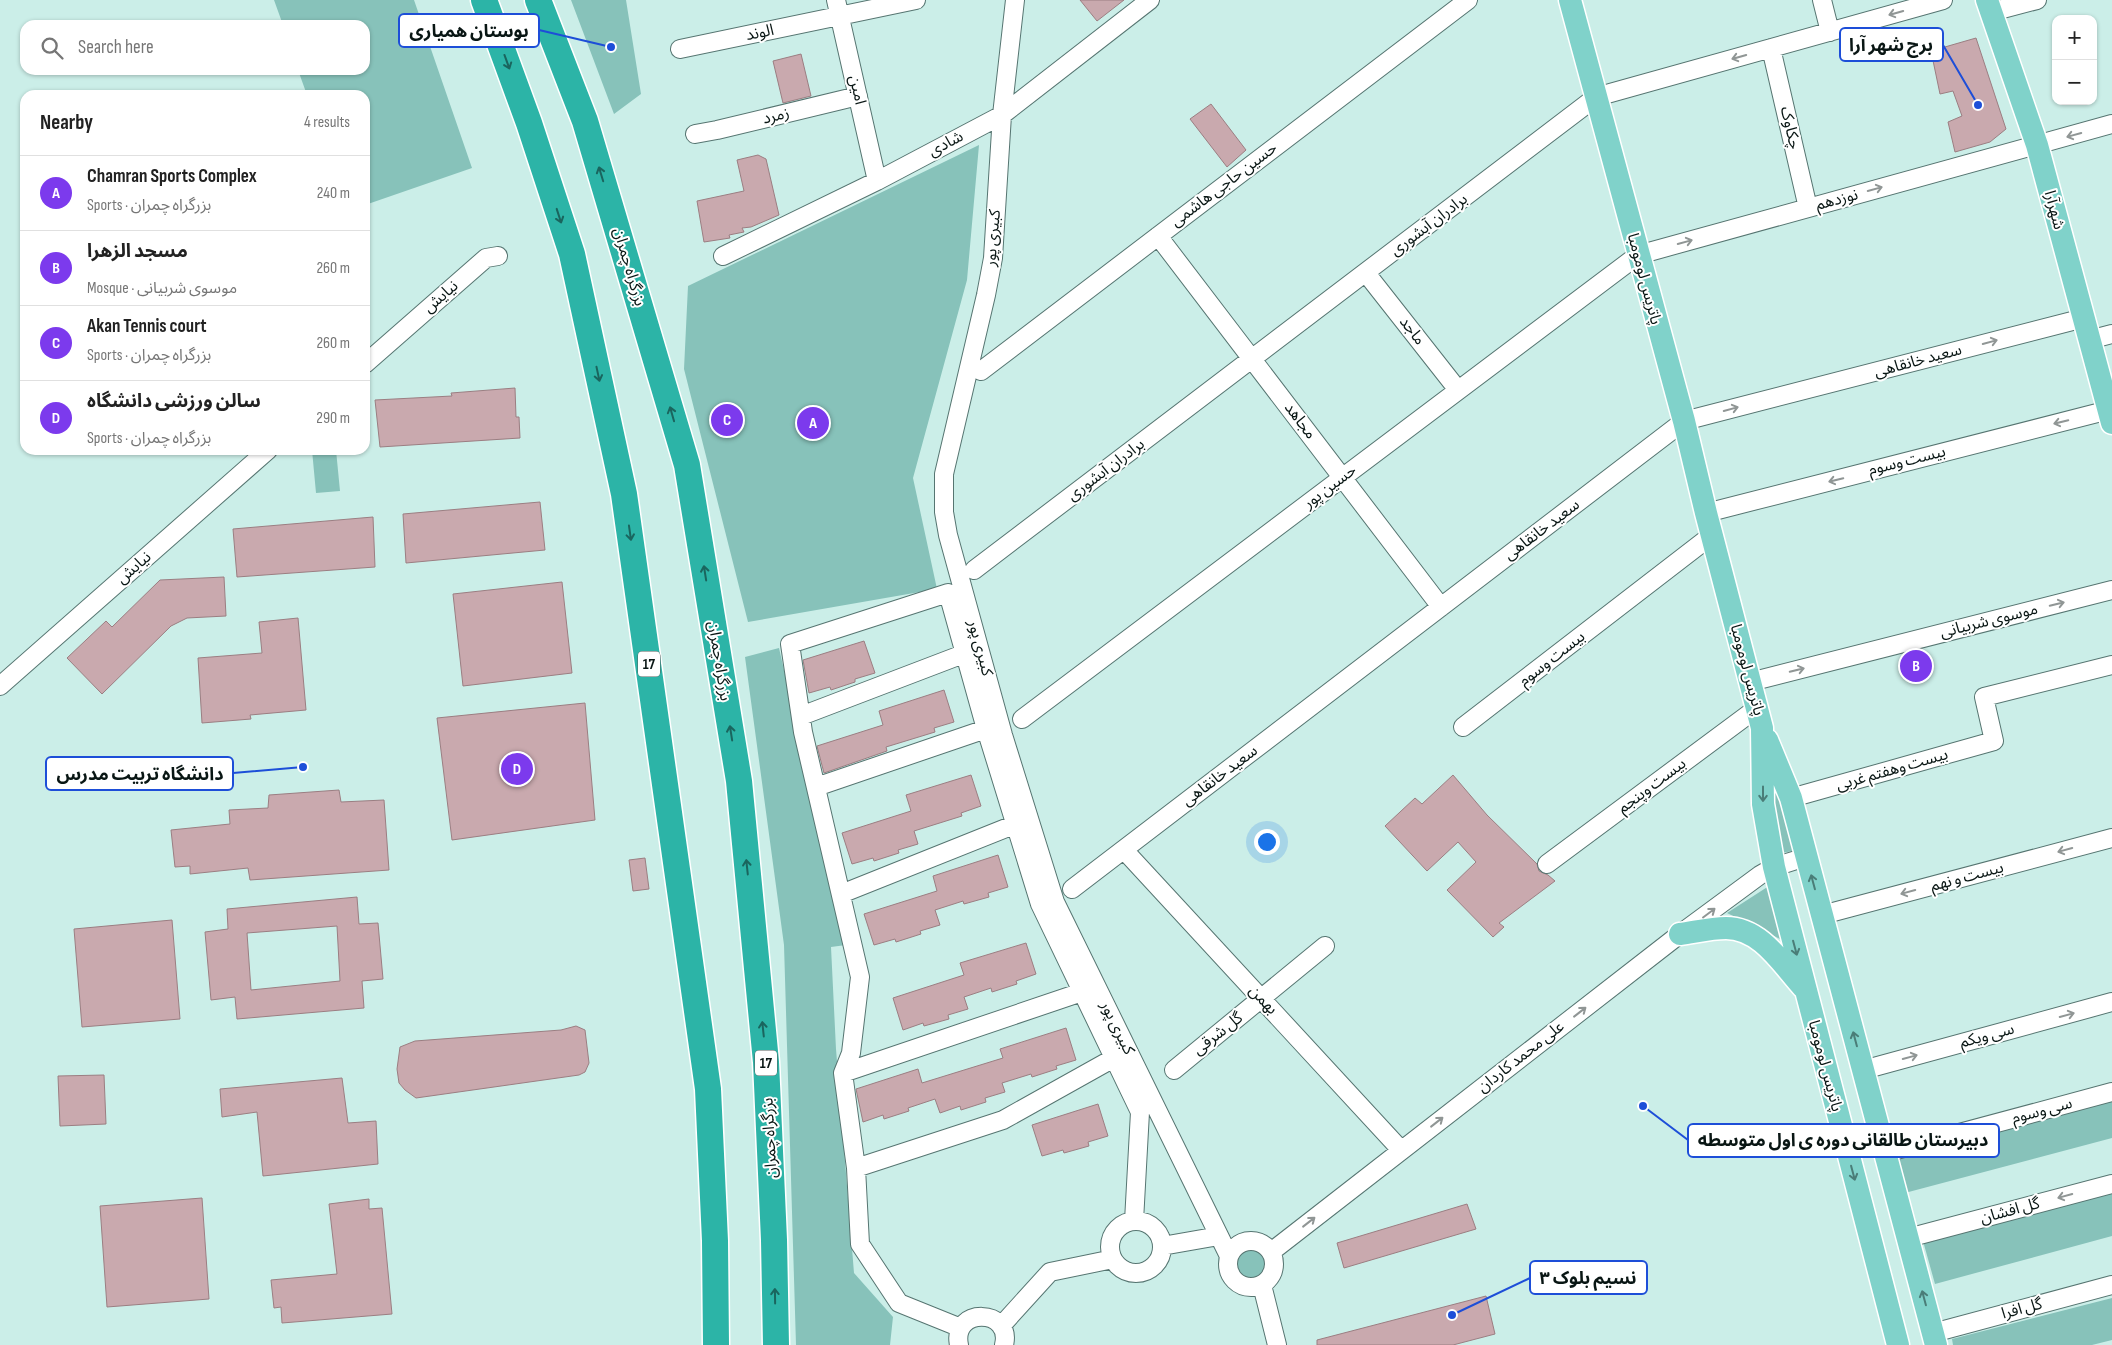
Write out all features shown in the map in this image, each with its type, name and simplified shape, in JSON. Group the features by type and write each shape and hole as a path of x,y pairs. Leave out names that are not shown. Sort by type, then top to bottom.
{"highway":[{"name":"17","path":"484,0 529,123 572,254 624,494 708,1089 715,1241 716,1345"},
{"name":"بزرگراه چمران","path":"538,0 586,121 687,466 740,791 766,1062 774,1240 776,1345"}],"main road":[{"name":"پاتریس لومومبا","path":"1570,0 1684,421 1760,718 1763,804 1774,867 1898,1345"},
{"name":"شهرآرا","path":"1989,6 2037,145 2110,417"},
{"path":"1760,718 1791,798 1934,1339"},
{"path":"1680,934 1727,928 1746,932 1764,943 1806,991"},
{"path":"1842,1130 1842,1114 1847,1104 1858,1101 1876,1121"}],"street":[{"name":"الوند","path":"680,50 838,8 916,0"},
{"name":"کبیری پور","path":"1015,0 1002,115 993,258 944,474 944,512 948,535 1003,735 1055,902 1229,1256"},
{"name":"شادی","path":"723,256 877,181 1002,115 1150,0"},
{"name":"حسین حاجی هاشمی","path":"981,371 1468,0"},
{"path":"1822,0 1830,32"},
{"name":"برادران آبشوری","path":"974,570 1596,97 1943,0"},
{"path":"1989,6 2037,0"},
{"name":"امین","path":"838,8 877,181"},
{"name":"چکاوک","path":"1771,48 1808,208"},
{"name":"زمرد","path":"695,134 858,96"},
{"name":"نوزدهم","path":"1638,255 2112,124"},
{"name":"مجاهد","path":"1158,236 1441,607"},
{"name":"حسین پور","path":"1022,720 1638,255"},
{"name":"نیایش","path":"370,360 486,258 498,256"},
{"name":"ماجد","path":"1366,272 1458,390"},
{"name":"سعید خانقاهی","path":"1072,889 1684,421 2084,318"},
{"path":"2090,340 2112,334"},
{"name":"بیست وسوم","path":"1706,513 2110,417"},
{"name":"نیایش","path":"0,686 262,455"},
{"name":"بیست وسوم","path":"1463,728 1712,535"},
{"name":"موسوی شربیانی","path":"1750,682 2112,590"},
{"path":"1004,1345 1004,1334 996,1320 980,1316 973,1318 960,1336 899,1303 860,1244 856,1168 843,1073 851,1053 860,977 801,716 790,644 948,593 986,729 1040,904 1140,1112 1134,1221"},
{"path":"801,716 966,654"},
{"name":"بیست وهفتم غربی","path":"1791,798 1994,741 1984,697 2112,665"},
{"name":"بیست وپنجم","path":"1547,864 1760,718"},
{"path":"816,787 986,729"},
{"path":"841,894 1016,824"},
{"name":"بیست و نهم","path":"1822,916 2112,838"},
{"name":"بهمن","path":"1124,850 1401,1150"},
{"name":"علی محمد کاردان","path":"1270,1252 1680,934 1760,875 1774,867 1806,856"},
{"name":"گل شرقی","path":"1174,1070 1263,999 1325,946"},
{"path":"843,1073 1082,992"},
{"name":"سی ویکم","path":"1863,1070 2112,1002"},
{"path":"856,1168 1003,1120 1114,1058"},
{"name":"سی وسوم","path":"1885,1153 2112,1092"},
{"name":"گل افشان","path":"1908,1238 2112,1184"},
{"path":"1134,1221 1150,1225 1160,1238 1162,1246 1156,1262 1143,1271 1126,1270 1113,1259 1110,1250 1113,1234 1126,1222 1134,1221"},
{"path":"1162,1246 1219,1236"},
{"path":"1252,1241 1266,1246 1270,1252 1274,1259 1272,1274 1262,1285 1254,1287 1239,1284 1229,1272 1229,1256 1238,1245 1252,1241"},
{"path":"1001,1326 1050,1272 1113,1259"},
{"path":"1262,1285 1277,1345"},
{"name":"گل افرا","path":"1934,1339 2112,1285"}],"shaded area":[{"path":"274,0 414,0 472,168 370,203 370,90 305,90 300,75 370,75 370,20 281,20"},
{"path":"571,0 626,0 641,94 614,114"},
{"path":"979,145 967,280 913,478 937,589 748,622 684,369 688,286"},
{"path":"312,455 336,455 340,491 316,493"},
{"path":"779,648 846,945 831,947 836,1049 854,1273 893,1317 890,1345 796,1345 784,945 745,657"},
{"path":"1778,774 1797,850 1782,853 1766,777"},
{"path":"1772,884 1784,941 1727,913"},
{"path":"2112,1101 2112,1138 1901,1194 1892,1160"},
{"path":"2112,1189 2112,1236 1935,1284 1923,1241"},
{"path":"1251,1249 1262,1254 1267,1265 1262,1276 1251,1281 1240,1276 1235,1265 1240,1254"},
{"path":"2112,1298 2112,1340 2092,1345 1953,1345 1952,1339"}],"building":[{"path":"1080,0 1124,0 1097,21"},
{"path":"1976,38 2006,129 1990,142 1955,152 1948,122 1962,116 1953,91 1940,94 1931,51"},
{"path":"801,54 811,96 783,103 773,61"},
{"path":"1211,104 1246,150 1227,167 1190,119"},
{"path":"758,155 766,159 779,215 751,227 742,228 744,232 729,235 730,238 704,242 697,201 744,191 737,160"},
{"path":"515,388 516,417 519,417 520,438 380,447 375,400 452,396 451,393"},
{"path":"540,502 545,550 406,563 403,514"},
{"path":"373,517 375,567 237,577 233,529"},
{"path":"224,577 226,616 187,618 171,626 102,694 67,658 106,621 112,627 160,580"},
{"path":"562,582 572,673 463,686 453,594"},
{"path":"298,618 306,710 250,715 251,719 202,723 198,658 262,653 259,622"},
{"path":"864,641 875,673 855,679 855,682 831,690 830,687 809,693 803,660"},
{"path":"944,690 954,722 934,728 935,732 886,747 887,751 824,773 817,746 883,725 879,711"},
{"path":"585,703 595,820 452,840 437,718"},
{"path":"971,775 981,806 961,813 962,816 914,831 918,844 898,850 899,853 874,861 873,858 852,864 842,833 911,811 906,795"},
{"path":"1453,775 1487,815 1537,864 1539,871 1555,881 1499,923 1504,927 1493,937 1447,890 1476,862 1458,842 1427,871 1385,826 1415,798 1422,804"},
{"path":"339,790 341,802 384,800 389,870 250,880 248,868 190,874 190,866 175,867 171,830 230,824 229,810 268,808 269,795"},
{"path":"998,855 1008,887 988,893 989,897 964,904 963,901 935,910 940,925 920,931 921,934 896,942 895,939 874,945 864,914 937,891 933,876"},
{"path":"645,858 649,889 633,891 629,860"},
{"path":"357,897 359,924 378,923 383,979 362,981 364,1008 237,1019 235,997 211,1000 205,932 228,929 227,909","holes":["337,926 340,981 251,990 247,933"]},
{"path":"172,920 180,1019 82,1027 74,929"},
{"path":"1026,943 1036,974 1016,981 1017,984 992,992 991,988 964,997 968,1009 948,1015 949,1019 924,1026 923,1023 903,1030 893,998 964,975 960,963"},
{"path":"576,1026 585,1030 589,1063 585,1072 579,1075 416,1098 399,1083 397,1069 400,1047 415,1041 561,1030"},
{"path":"1066,1028 1076,1060 1056,1066 1057,1069 1032,1077 1031,1074 1002,1083 1005,1092 985,1098 986,1102 961,1110 960,1106 940,1113 935,1099 908,1108 909,1111 884,1119 883,1115 863,1122 856,1089 918,1069 922,1083 1003,1058 1000,1049"},
{"path":"104,1075 106,1124 60,1126 58,1076"},
{"path":"342,1078 348,1123 376,1121 378,1164 263,1176 257,1112 222,1117 220,1089"},
{"path":"1098,1104 1108,1136 1088,1142 1089,1146 1064,1153 1063,1150 1042,1156 1032,1125"},
{"path":"202,1198 209,1299 107,1307 100,1206"},
{"path":"369,1199 369,1209 382,1208 392,1314 282,1323 281,1307 274,1308 271,1280 337,1274 329,1204"},
{"path":"1467,1204 1476,1229 1344,1268 1337,1243"},
{"path":"1486,1296 1495,1334 1453,1345 1317,1345 1317,1340"}],"place":[{"name":"بوستان همیاری","path":"611,47"},
{"name":"برج شهر آرا","path":"1978,105"},
{"name":"Akan Tennis court","path":"727,420"},
{"name":"Chamran Sports Complex","path":"813,423"},
{"name":"مسجد الزهرا","path":"1916,666"},
{"name":"دانشگاه تربیت مدرس","path":"303,767"},
{"name":"سالن ورزشی دانشگاه","path":"517,769"},
{"name":"دبیرستان طالقانی دوره ی اول متوسطه","path":"1643,1106"},
{"name":"نسیم بلوک ۳","path":"1452,1315"}]}
